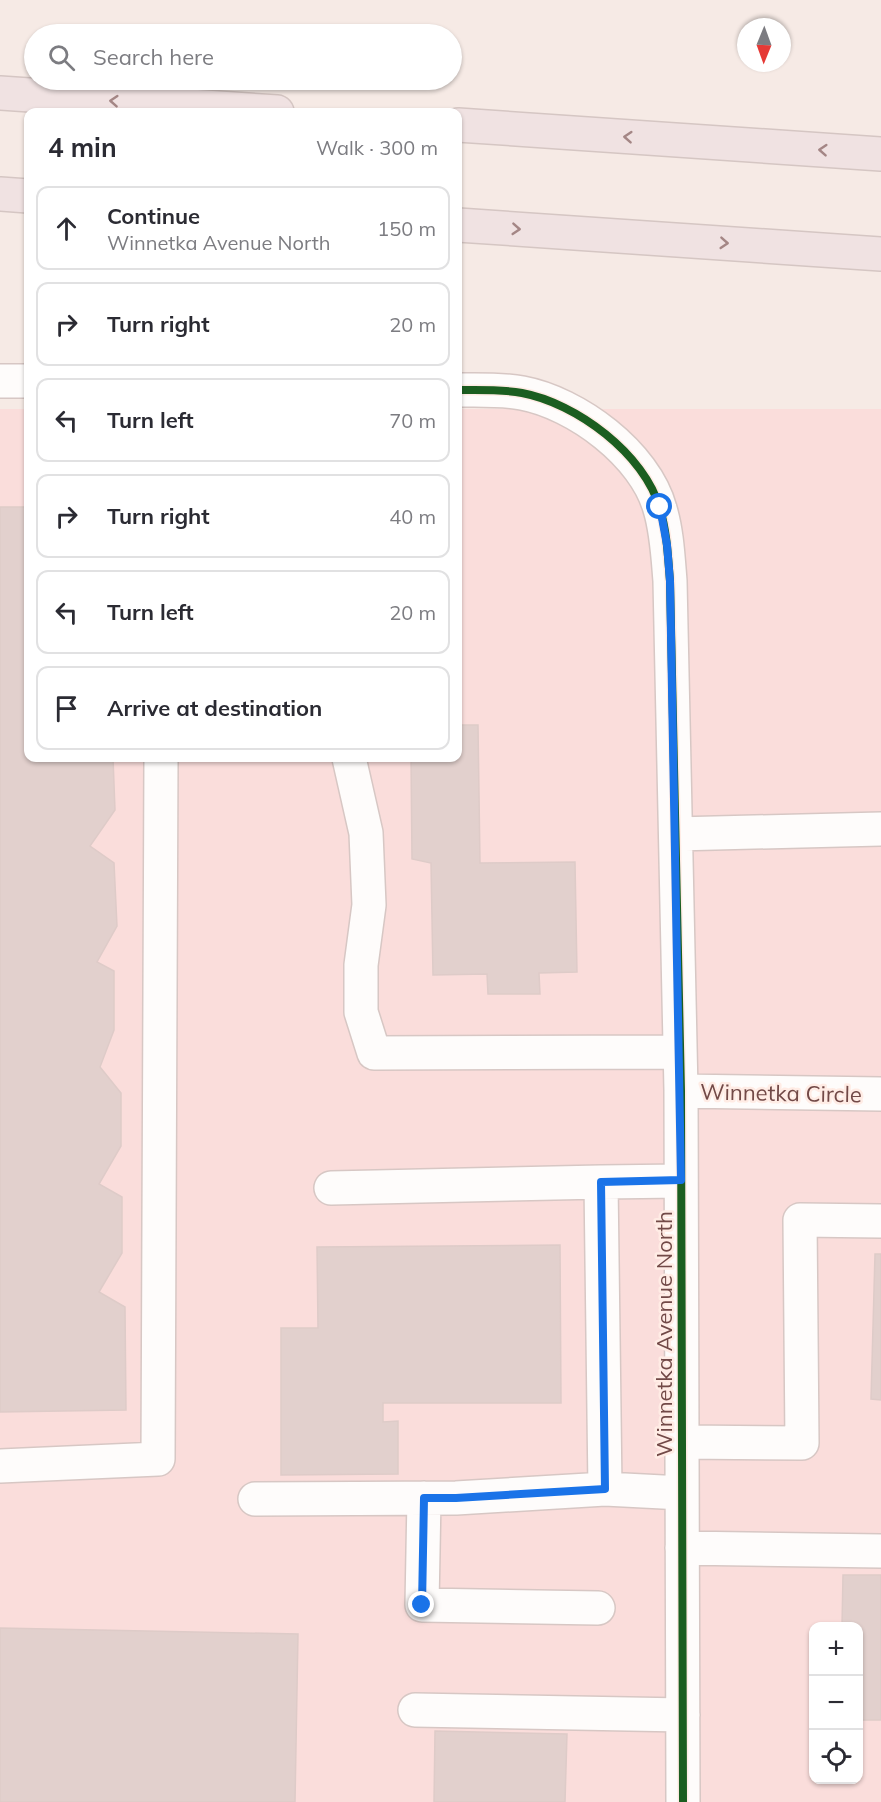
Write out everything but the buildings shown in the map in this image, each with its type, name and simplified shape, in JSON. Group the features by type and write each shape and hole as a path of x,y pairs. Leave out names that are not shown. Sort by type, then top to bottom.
{"highway":[{"path":"0,93 219,108"},
{"path":"462,125 881,154"},
{"path":"0,194 24,196"},
{"path":"462,225 881,254"}],"street":[{"path":"0,381 24,381"},
{"name":"Winnetka Avenue North","path":"462,390 522,393 557,404 590,422 620,446 642,473 660,507 667,545 670,581 681,1091 683,1802"},
{"path":"0,1466 158,1459 161,762"},
{"path":"350,762 366,833 369,905 361,965 361,1012 374,1053 680,1052"},
{"path":"676,834 881,829"},
{"name":"Winnetka Circle","path":"681,1091 881,1094"},
{"path":"331,1188 681,1180"},
{"path":"601,1182 605,1489"},
{"path":"682,1442 802,1443 800,1220 881,1221"},
{"path":"255,1498 456,1498 605,1489 682,1493"},
{"path":"424,1498 422,1605 598,1608"},
{"path":"682,1548 881,1551"},
{"path":"415,1710 683,1715"}],"shaded area":[{"path":"0,409 24,409 24,762 462,762 462,409 881,409 881,1802 0,1802"}],"cycle path":[{"path":"462,390 498,390 543,399 564,408 606,434 640,469 652,489 660,509 666,536 670,581 681,1091 683,1802"}],"route":[{"path":"422,1605 424,1498 605,1489 601,1182 681,1180 670,581 667,545 660,507"}]}
